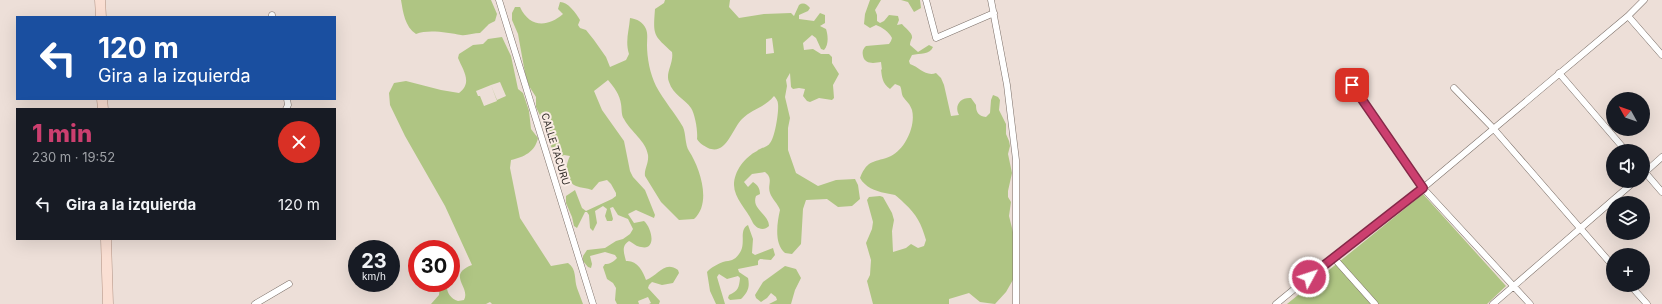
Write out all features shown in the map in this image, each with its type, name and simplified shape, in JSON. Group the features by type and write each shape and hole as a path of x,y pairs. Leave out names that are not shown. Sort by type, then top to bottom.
{"main road":[{"path":"100,0 100,16"},
{"path":"106,240 108,304"}],"street":[{"name":"CALLE TACURU","path":"499,0 593,304"},
{"path":"926,0 936,38 994,13"},
{"path":"991,0 1007,85 1016,160 1016,304"},
{"path":"1276,304 1333,257 1423,188 1628,16 1644,0"},
{"path":"1628,16 1662,54"},
{"path":"1559,73 1620,144"},
{"path":"1352,85 1423,188 1530,304"},
{"path":"1454,88 1493,128 1606,258"},
{"path":"1650,167 1662,157"},
{"path":"1650,179 1662,192"},
{"path":"1493,304 1627,188"},
{"path":"1333,257 1375,304"},
{"path":"255,304 289,284"},
{"path":"1636,292 1647,304"}],"green space":[{"path":"401,0 491,0 497,14 495,21 489,24 480,33 463,35 444,32 427,32 416,34 407,23"},
{"path":"665,0 730,0 729,7 739,18 764,14 791,13 794,16 800,4 806,5 810,8 808,11 799,15 799,19 814,21 820,13 825,15 825,23 820,26 826,29 828,40 826,48 824,50 821,49 816,38 812,35 803,43 804,50 813,49 821,54 829,54 832,57 832,63 839,74 833,85 834,98 832,100 819,98 810,102 807,101 803,96 805,89 793,89 791,87 790,73 786,80 787,86 785,97 790,118 788,128 788,150 796,173 818,186 836,180 855,179 858,185 860,199 852,206 838,207 827,199 806,200 803,209 801,244 792,254 785,253 779,244 777,227 780,210 770,193 770,180 768,175 765,172 752,174 744,182 748,187 753,182 759,189 760,194 756,196 755,201 768,222 769,226 764,229 757,227 753,223 736,195 734,185 734,180 738,170 744,161 760,149 768,146 772,140 777,118 777,100 774,96 742,119 728,140 720,148 708,148 700,143 697,139 696,123 691,108 676,94 668,79 672,52 661,42 654,30 655,9 664,3","holes":["772,38 774,53 766,54 766,39"]},
{"path":"870,0 881,0 875,10 877,21 880,23 889,15 898,16 899,20 897,25 902,24 910,32 912,38 910,45 918,52 929,45 933,47 932,50 927,53 912,55 909,61 910,64 923,71 929,74 936,73 941,78 951,116 959,115 957,108 958,105 961,101 967,98 971,98 976,105 976,110 981,116 986,117 990,113 993,95 998,97 1000,100 999,110 1006,124 1006,134 1010,146 1008,154 1012,173 1008,191 1008,197 1011,202 1009,216 1015,240 1013,253 1014,278 1006,292 995,304 980,302 969,293 949,299 949,304 873,304 867,281 870,275 871,260 866,243 872,229 873,222 867,200 869,197 883,197 892,213 894,220 892,231 893,252 906,248 911,244 918,248 924,246 926,240 918,220 912,211 901,200 895,195 874,190 865,184 860,178 869,164 891,156 901,148 911,130 913,116 911,108 903,97 900,86 895,84 890,89 884,82 881,62 873,63 864,59 863,50 866,46 889,44 892,38 881,27 876,25 870,28 864,24 865,14"},
{"path":"901,0 920,0 921,8 914,12 908,2"},
{"path":"560,2 563,2 574,11 580,20 578,25 580,28 586,30 594,40 606,57 610,67 626,60 629,54 627,40 630,18 643,24 647,33 648,61 654,81 662,97 683,127 688,149 700,176 703,195 699,212 694,219 679,220 661,202 645,176 648,158 647,150 623,117 618,94 608,80 594,91 602,110 624,141 630,171 633,177 645,190 655,215 654,218 636,210 628,214 634,223 644,221 647,224 652,238 649,246 646,247 638,246 629,241 626,243 624,247 624,255 626,261 636,264 646,280 661,270 669,267 673,267 678,270 679,273 673,283 662,285 652,282 649,285 648,288 660,301 659,304 649,304 651,303 648,297 638,301 639,304 617,304 615,300 616,288 613,283 607,279 603,267 605,264 608,264 617,258 615,255 605,252 590,256 592,264 591,268 588,267 583,261 583,256 587,250 605,248 616,241 623,239 630,234 633,229 628,219 618,215 613,207 610,208 613,219 612,221 607,221 605,216 607,209 603,206 595,211 597,223 593,231 590,228 589,215 587,212 585,212 577,228 574,226 566,203 566,196 575,190 582,208 586,211 612,199 616,196 616,193 607,180 599,182 592,190 576,186 569,180 567,164 570,156 564,155 560,157 554,152 547,139 545,126 536,107 536,97 529,86 525,73 518,34 512,20 512,13 515,7 520,7 524,14 533,22 551,22 563,14 558,9"},
{"path":"502,37 511,56 518,89 523,93 529,111 531,129 538,138 537,143 532,150 511,160 510,168 520,218 551,266 568,263 571,265 583,304 492,304 490,302 486,304 431,304 439,295 439,292 448,292 458,301 464,300 465,290 460,277 464,269 472,265 445,206 405,136 390,105 389,93 394,83 406,81 459,93 465,85 466,76 458,58 459,54 473,45 483,44 488,39","holes":["500,82 506,96 497,100 491,85","491,85 497,101 484,106 476,91"]},
{"path":"1423,194 1506,286 1487,304 1287,304"},
{"path":"748,225 753,239 752,253 755,255 773,248 775,255 771,260 760,259 758,261 758,265 738,269 739,272 748,278 749,281 749,287 741,299 730,300 728,298 729,295 738,289 740,278 738,276 727,279 719,274 717,277 725,304 716,304 710,291 707,272 723,262 736,258 741,250 745,227"},
{"path":"785,266 796,269 801,278 795,290 791,304 769,304 777,300 771,293 761,302 755,295 763,282"}],"route":[{"path":"1309,277 1423,188 1352,85"}]}
